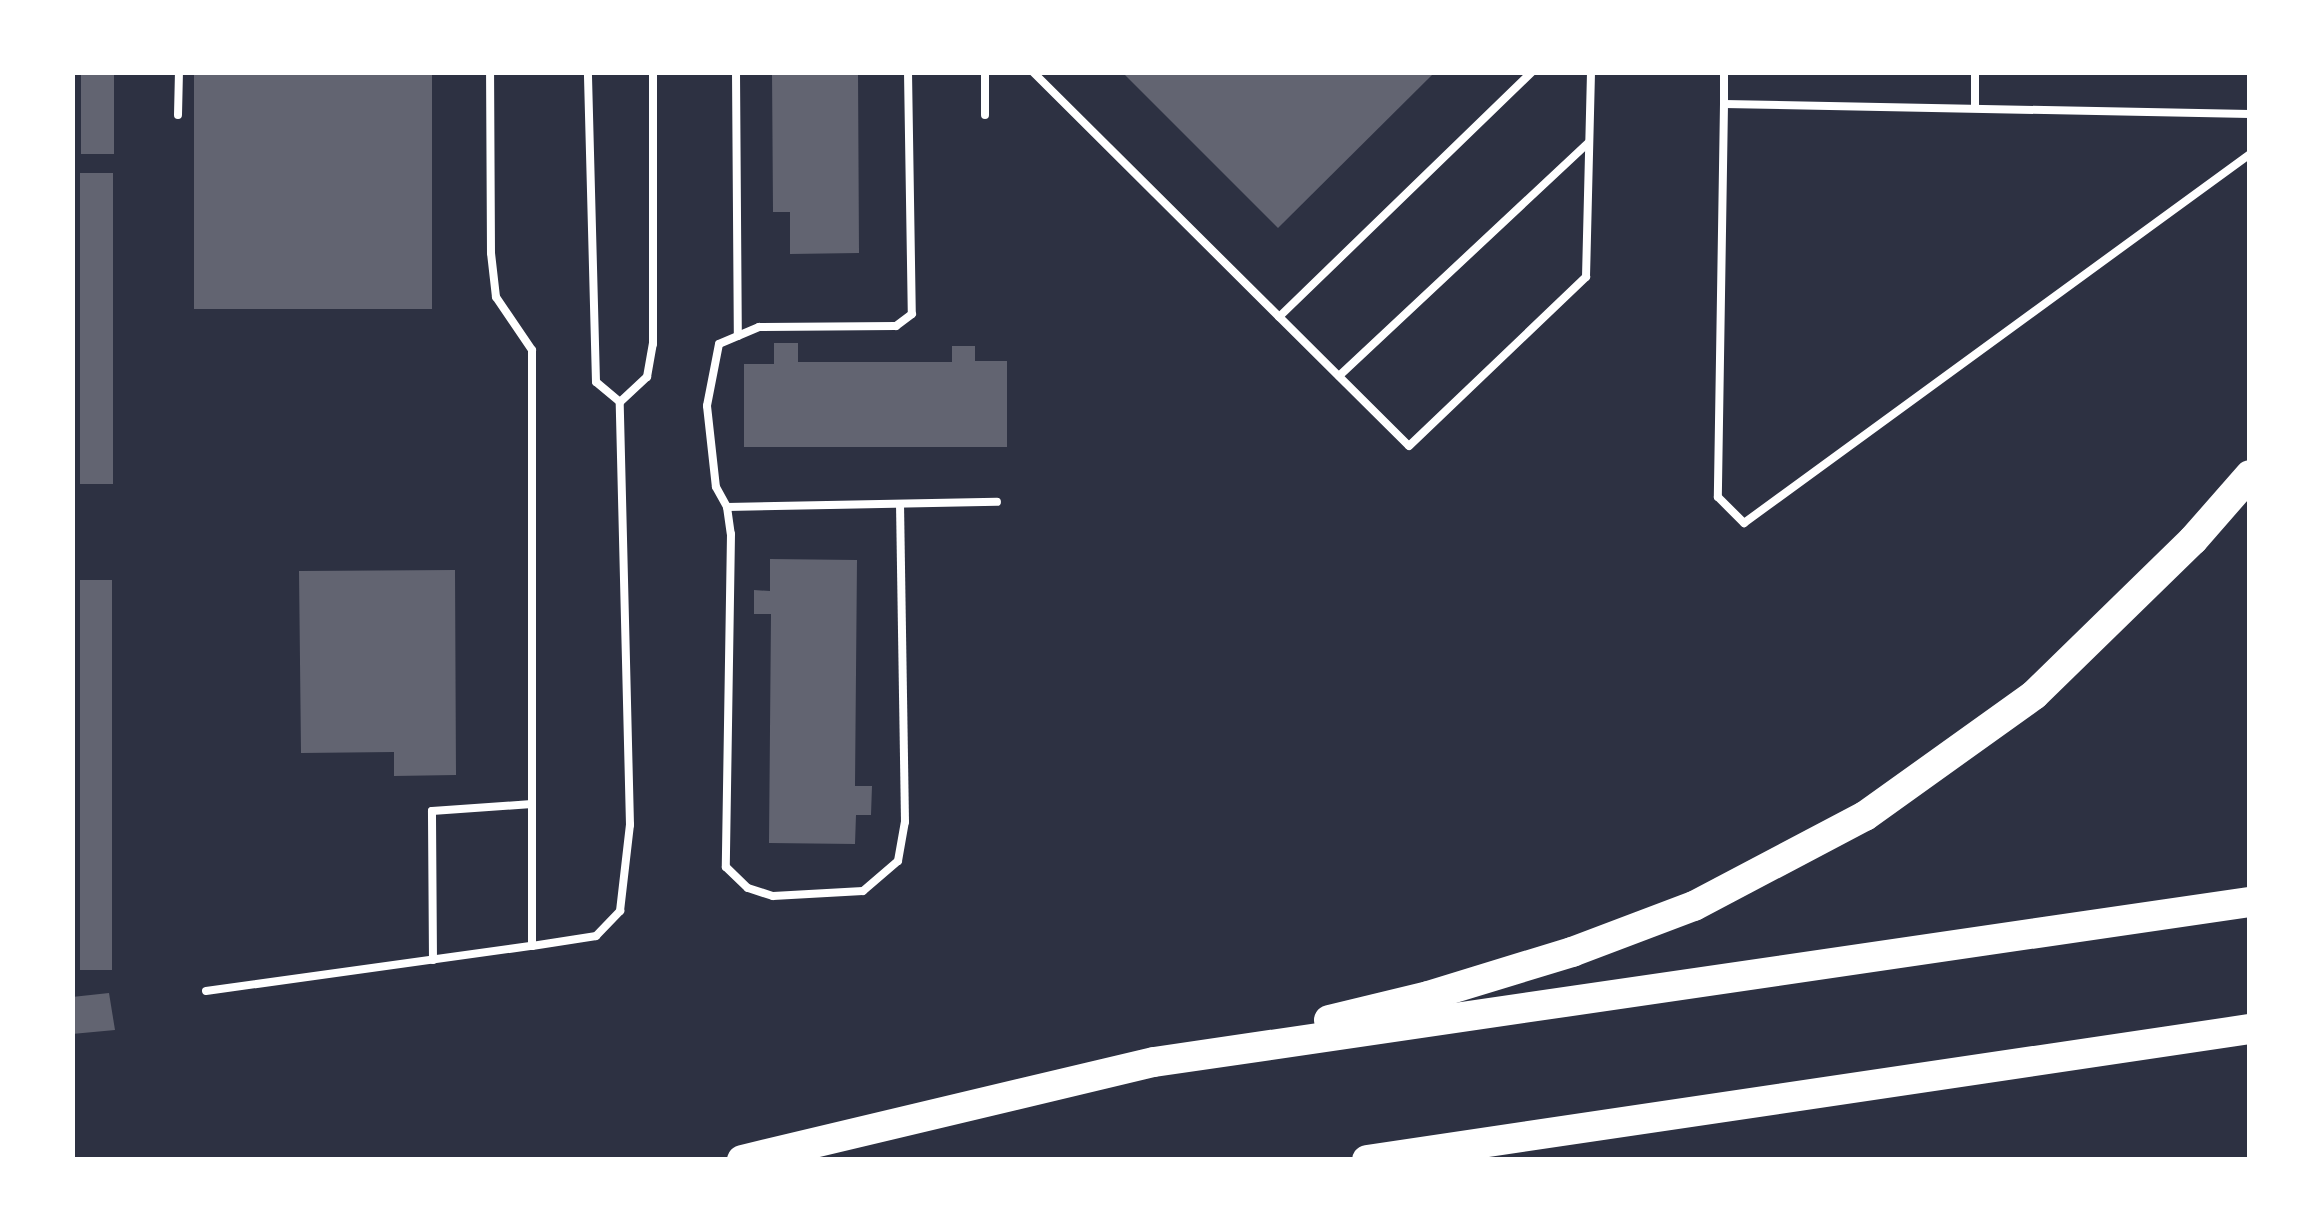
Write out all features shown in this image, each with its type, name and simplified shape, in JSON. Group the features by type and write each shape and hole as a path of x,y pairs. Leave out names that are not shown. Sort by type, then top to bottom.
{"highway":[{"path":"742,1160 1428,996 1572,952 1694,906 1790,858 1937,768 2034,695 2193,540 2250,475"},
{"path":"1154,1062 2250,902"},
{"path":"1367,1160 2250,1029"}],"lane":[{"path":"178,115 179,72"},
{"path":"490,72 490,253 496,297 532,350 532,946"},
{"path":"588,72 596,382 620,402"},
{"path":"206,991 596,936 620,911 630,825 620,402 647,377 653,344 653,72"},
{"path":"736,72 738,336"},
{"path":"900,505 905,822 898,861 863,890 773,896 748,888 726,868 731,534 726,507 716,487 707,406 720,344 759,327 896,326 912,314 908,72"},
{"path":"985,72 985,115"},
{"path":"1033,72 1409,446 1586,277 1591,72"},
{"path":"1279,317 1532,72"},
{"path":"1724,72 1718,497 1744,522 2250,154"},
{"path":"1975,108 1976,72"},
{"path":"1724,104 2250,114"},
{"path":"1339,376 1589,142"},
{"path":"726,507 997,502"},
{"path":"434,960 432,811 532,804"}],"building":[{"path":"81,72 114,72 114,154 81,154"},
{"path":"194,72 432,72 432,309 194,309"},
{"path":"772,72 858,72 859,253 790,254 790,212 773,212"},
{"path":"1122,72 1430,72 1432,75 1278,228"},
{"path":"80,173 113,173 113,484 80,484"},
{"path":"774,343 798,343 798,362 952,362 952,346 975,346 975,361 1007,361 1007,447 744,447 744,364 774,364"},
{"path":"770,559 857,560 855,786 872,786 871,815 856,815 855,844 769,843 771,614 754,614 754,590 770,591"},
{"path":"455,570 456,775 394,776 394,752 301,753 299,571"},
{"path":"80,580 112,580 112,970 80,970"},
{"path":"109,993 115,1030 72,1034 72,997"}]}
